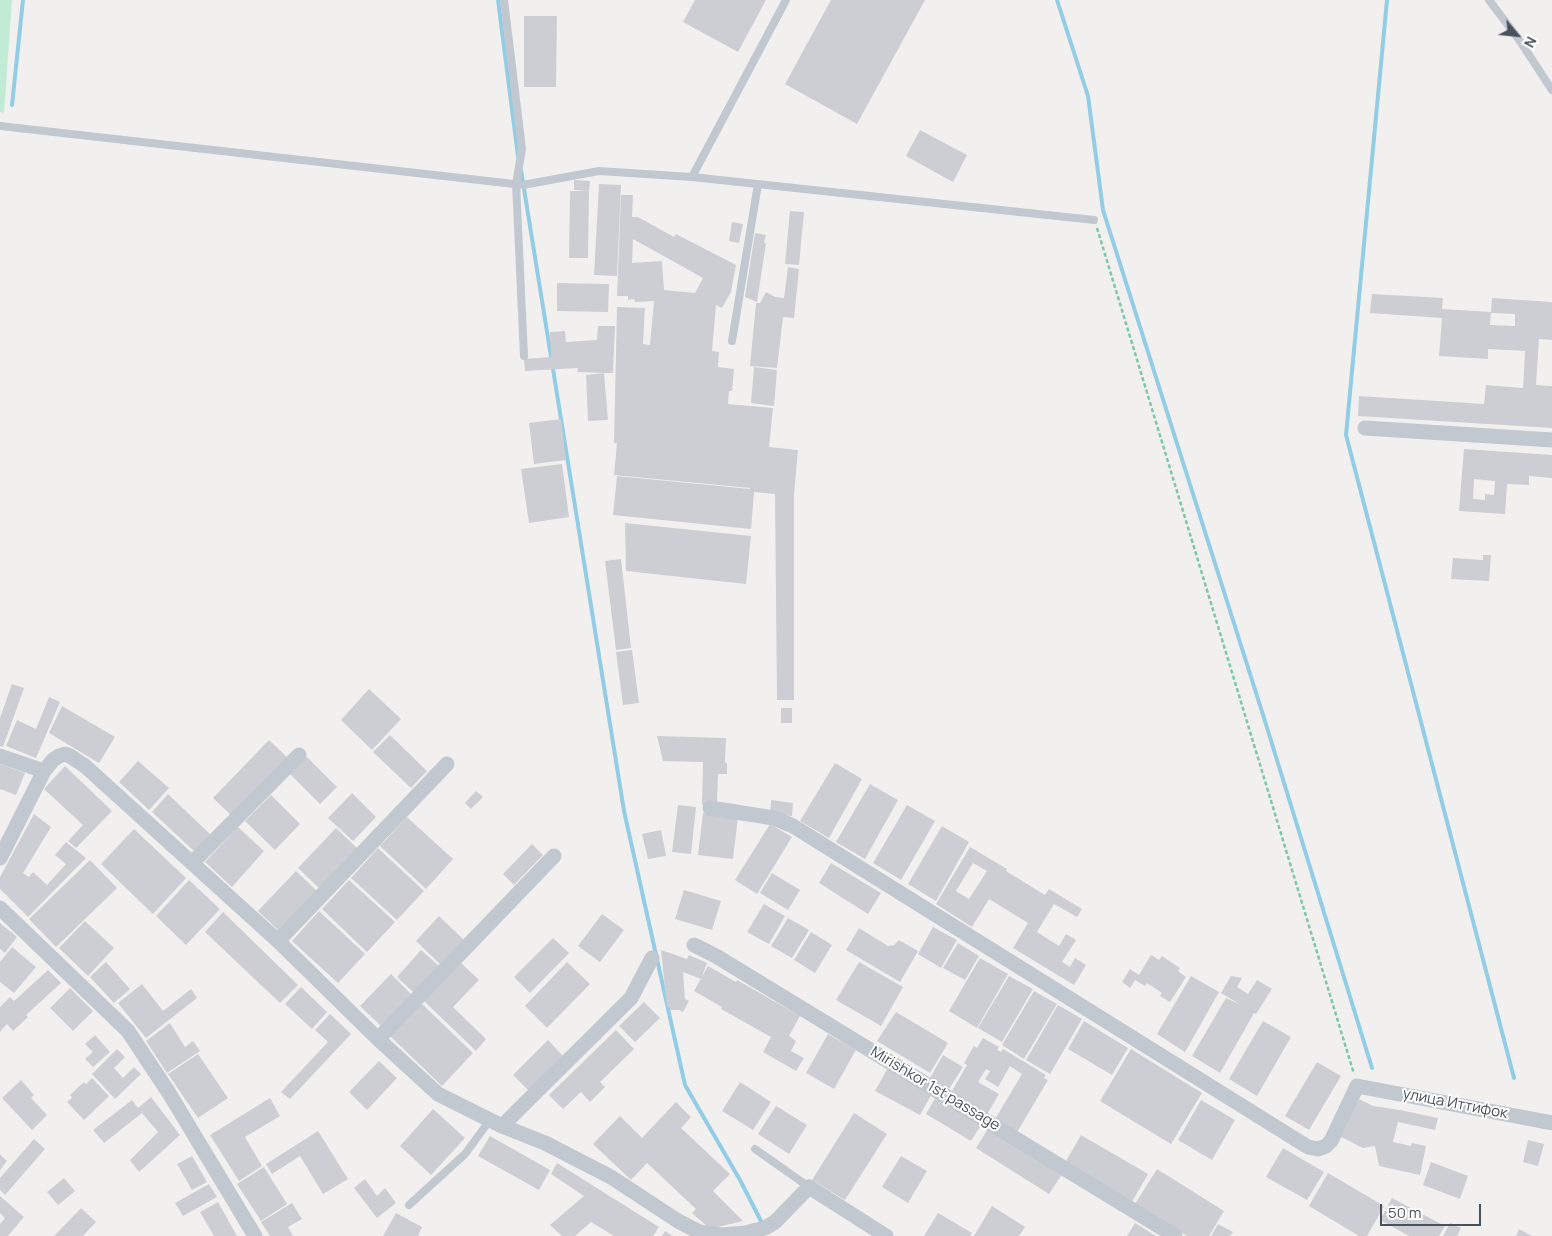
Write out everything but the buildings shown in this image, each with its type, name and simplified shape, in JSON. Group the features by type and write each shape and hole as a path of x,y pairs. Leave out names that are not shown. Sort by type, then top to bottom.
{"street":[{"path":"1365,428 1552,440"},
{"path":"0,858 44,770 53,760 65,754 80,762 192,863 438,1094 496,1123 546,1143 611,1177 678,1222 699,1232 721,1235 745,1233 765,1228 775,1222 809,1187 886,1236"},
{"path":"192,863 299,755"},
{"path":"0,756 44,770"},
{"path":"278,942 447,764"},
{"path":"710,808 774,818 793,826 1308,1147 1318,1149 1326,1146 1331,1141 1357,1086"},
{"path":"378,1039 554,856"},
{"path":"0,908 128,1031 169,1093 255,1236"},
{"name":"Mirishkor 1st passage","path":"694,945 716,956 1175,1236"},
{"path":"496,1123 632,998 652,958"},
{"name":"улица Иттифок","path":"1357,1086 1552,1123"}],"lane":[{"path":"504,0 522,148 516,184 524,356"},
{"path":"692,178 786,0"},
{"path":"1489,0 1520,41 1552,90"},
{"path":"0,126 523,185 599,170 758,184 1094,220"},
{"path":"732,341 758,184"},
{"path":"409,1205 466,1154 496,1123"},
{"path":"755,1149 809,1187"}],"path":[{"path":"1094,220 1357,1086"}],"green space":[{"path":"0,0 12,0 4,113 0,112"}],"waterway":[{"path":"12,105 23,0"},
{"path":"498,0 518,156"},
{"path":"1057,0 1088,96 1103,210 1264,718 1372,1068"},
{"path":"1387,0 1346,435 1514,1078"},
{"path":"521,170 624,811 685,1085 740,1180 763,1225"}]}
